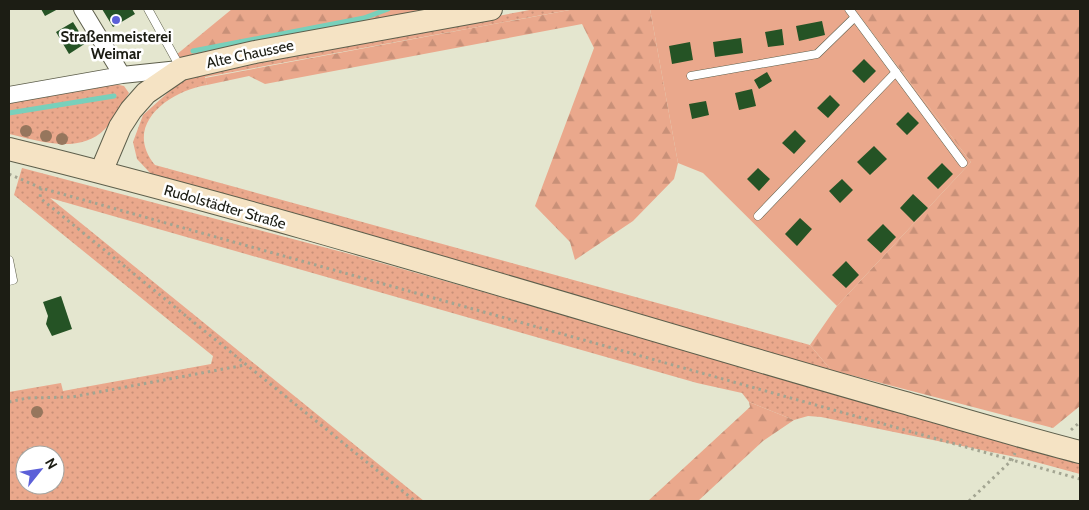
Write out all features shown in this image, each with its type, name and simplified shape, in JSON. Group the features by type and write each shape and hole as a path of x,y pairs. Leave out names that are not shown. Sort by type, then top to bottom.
{"main road":[{"name":"Alte Chaussee","path":"181,69 255,52 491,9"},
{"path":"101,172 120,127 131,110 146,93 181,69"},
{"name":"Rudolstädter Straße","path":"9,149 101,172 349,242 1080,452"}],"street":[{"path":"82,9 122,76"},
{"name":"Alte Chaussee","path":"9,95 122,76 181,69"}],"lane":[{"path":"148,9 181,69"},
{"path":"848,9 963,163"},
{"path":"691,76 817,54 855,16"},
{"path":"758,216 896,72"},
{"path":"9,260 13,280 9,281"}],"path":[{"path":"9,174 40,188 1080,479"},
{"path":"40,188 40,198 415,501"},
{"path":"9,402 27,398 72,397 246,365"},
{"path":"969,501 1012,460 1022,436"}],"green space":[{"path":"232,9 442,9 185,60 176,55"},
{"path":"535,9 575,9 205,77 207,85 178,94 154,112 147,124 144,136 146,150 155,165 810,345 831,370 152,175 137,159 133,142 143,115 182,80 259,61"},
{"path":"575,9 650,9 678,163 674,179 633,221 575,260 570,242 535,206 594,48 582,24 265,84 249,76 207,85 205,78"},
{"path":"650,9 854,9 971,162 837,306 703,173 678,163"},
{"path":"854,9 1080,9 1080,406 1053,428 831,370 810,345 837,306 971,162"},
{"path":"115,84 124,86 129,93 109,125 95,137 83,142 59,144 9,134 9,102"},
{"path":"22,168 346,253 1080,461 1080,474 1021,458 821,417 808,416 794,420 749,402 742,393 697,383 50,198 424,501 9,501 9,392 61,383 63,391 211,364 213,356 14,195"},
{"path":"749,402 794,420 763,441 698,501 648,501 750,407"}],"building":[{"path":"41,9 58,9 45,16"},
{"name":"Straßenmeisterei Weimar","path":"102,9 132,9 135,14 113,27"},
{"path":"822,21 825,35 799,41 796,26"},
{"path":"73,22 86,43 69,54 56,32"},
{"path":"782,29 784,45 768,47 765,32"},
{"path":"741,38 743,53 715,57 713,42"},
{"path":"690,42 693,60 672,64 669,46"},
{"path":"864,59 876,71 864,83 852,71"},
{"path":"767,72 772,81 759,89 754,80"},
{"path":"752,89 756,106 739,110 735,93"},
{"path":"830,95 840,105 828,118 817,108"},
{"path":"706,101 709,115 692,119 689,104"},
{"path":"908,112 919,123 907,135 896,124"},
{"path":"795,130 806,141 794,154 782,143"},
{"path":"874,146 887,159 870,175 857,162"},
{"path":"942,163 953,174 938,189 927,178"},
{"path":"758,168 770,179 759,191 747,179"},
{"path":"842,179 853,190 840,203 829,191"},
{"path":"913,194 928,208 914,222 900,208"},
{"path":"800,218 812,229 797,246 785,234"},
{"path":"883,224 896,237 881,253 867,240"},
{"path":"846,261 859,275 846,288 832,275"},
{"path":"61,296 72,329 52,336 46,324 48,316 43,302"}],"waterway":[{"path":"193,51 364,18 388,9"},
{"path":"9,113 114,96"}],"place":[{"name":"Straßenmeisterei Weimar","path":"116,20"}]}
